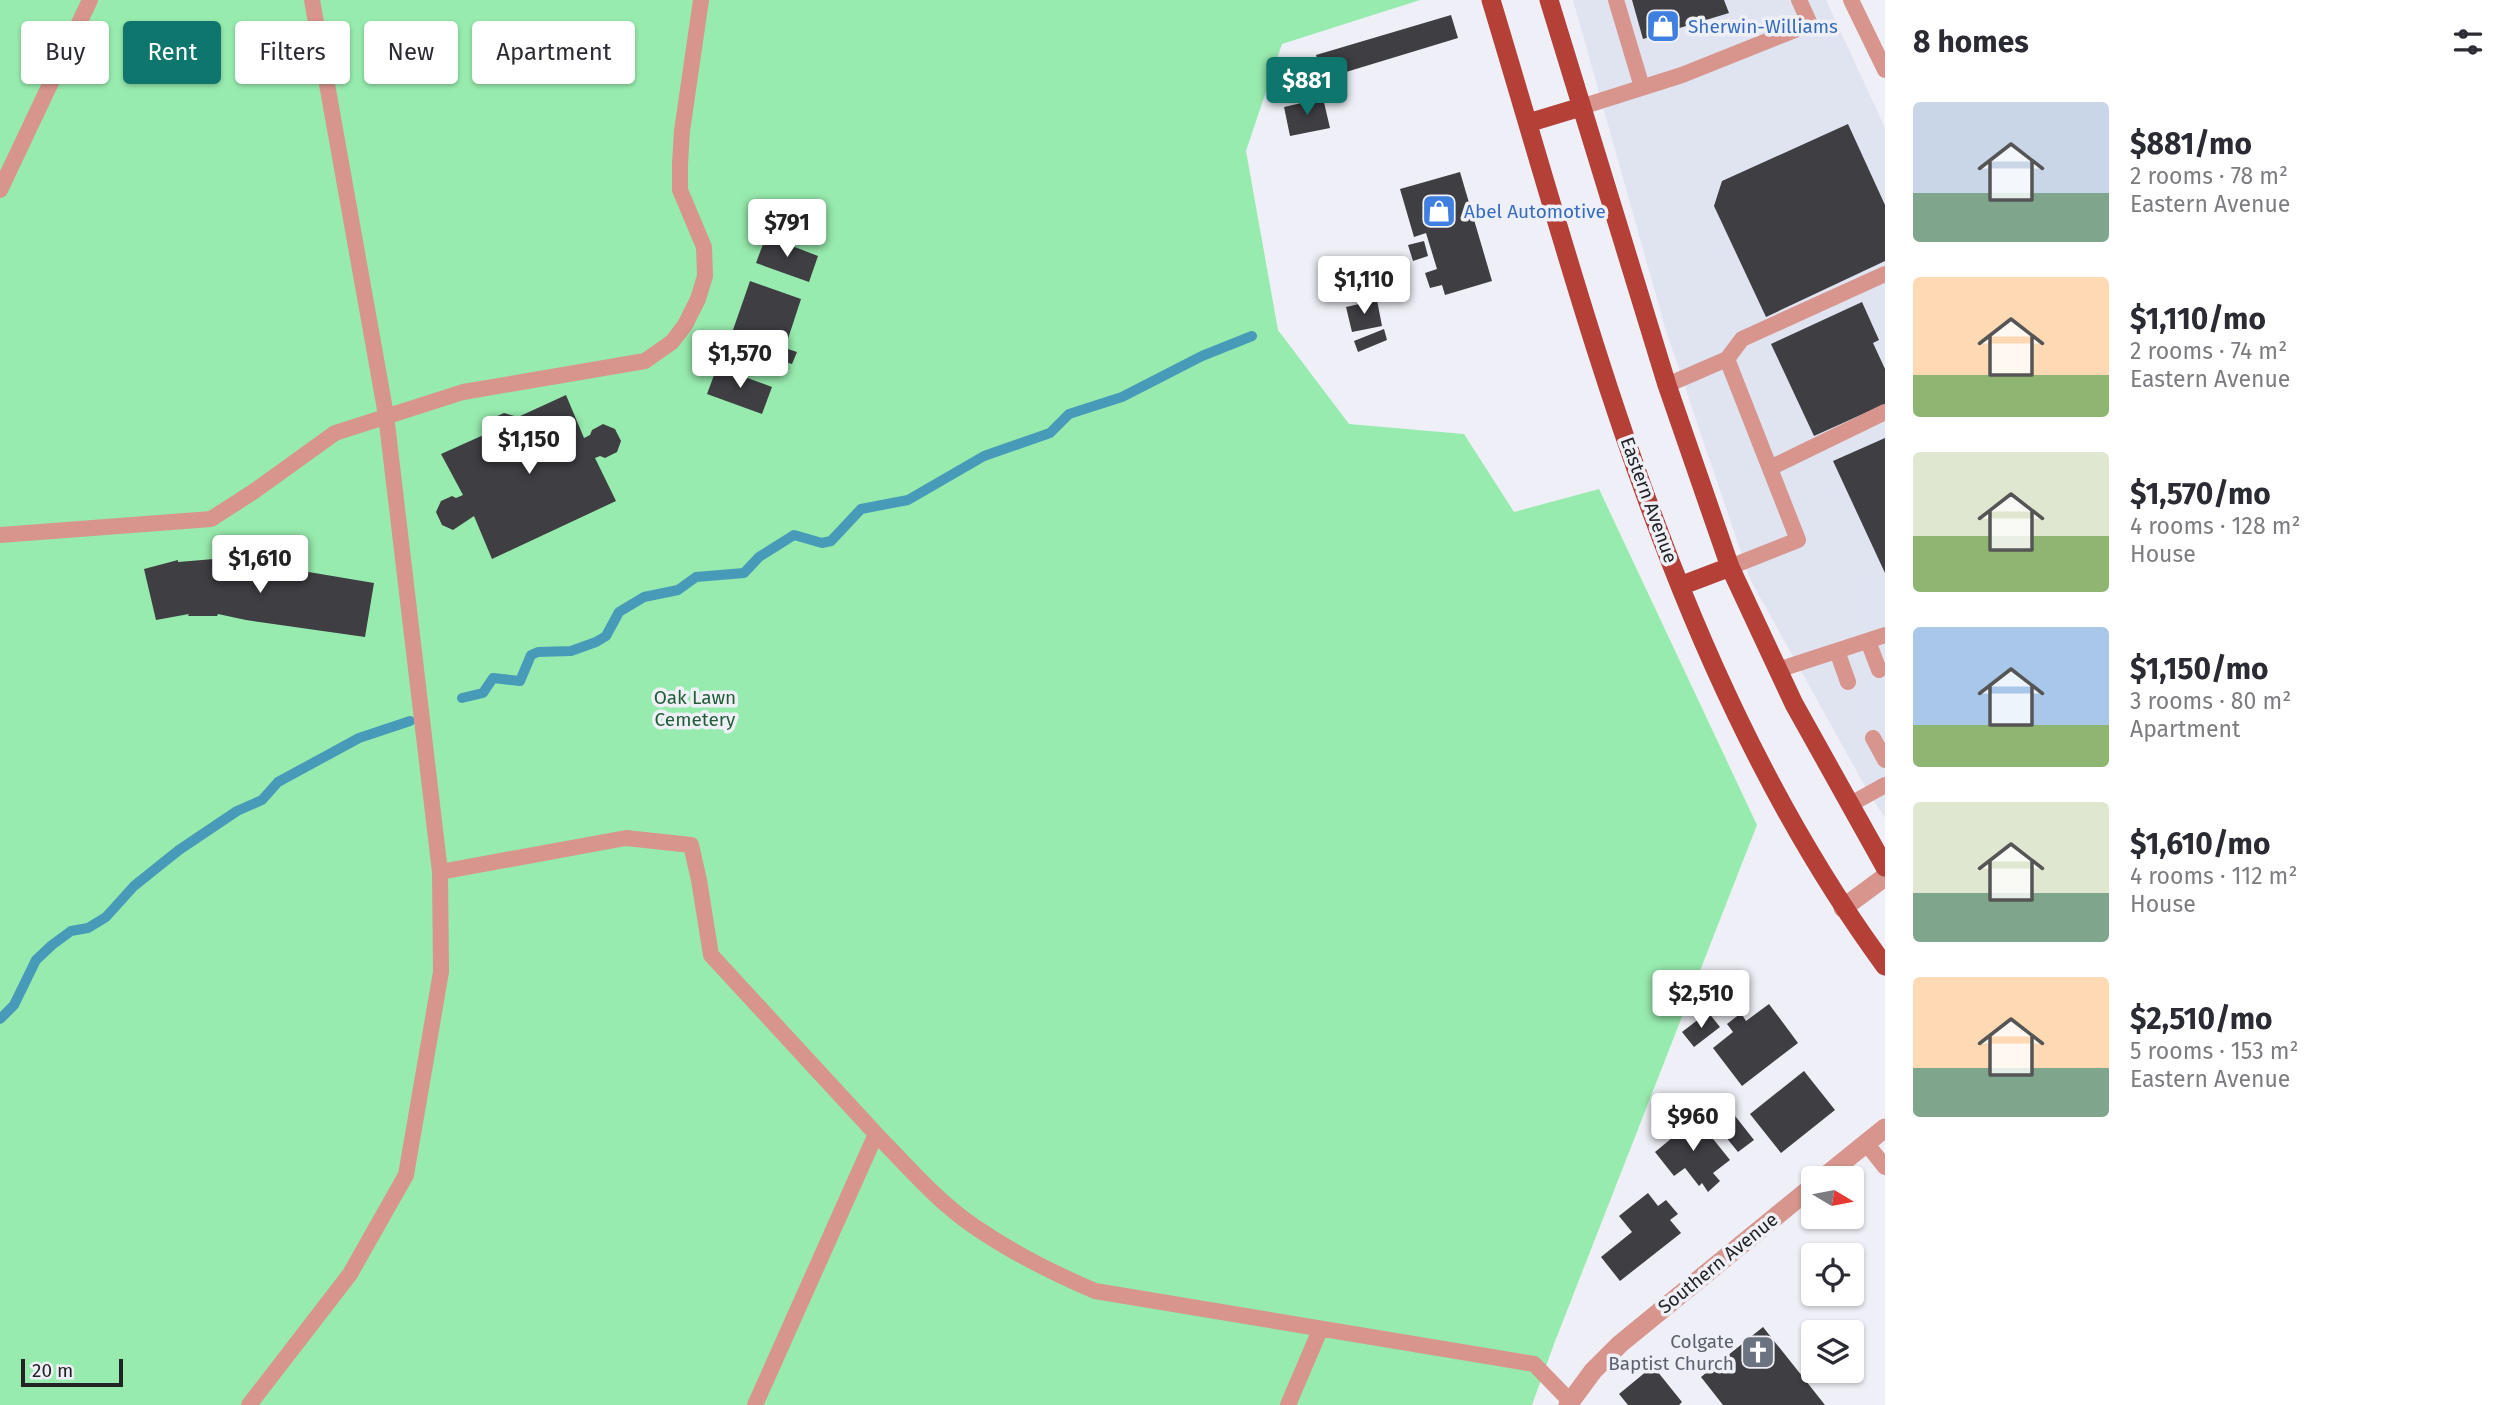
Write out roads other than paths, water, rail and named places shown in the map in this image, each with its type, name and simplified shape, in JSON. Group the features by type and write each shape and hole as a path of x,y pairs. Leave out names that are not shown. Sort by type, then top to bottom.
{"main road":[{"name":"Eastern Avenue","path":"1491,0 1625,435 1680,586 1718,677 1796,832 1843,908 1885,966"},
{"path":"1549,0 1667,385 1730,566 1778,670 1849,805 1885,866"},
{"path":"1528,123 1581,107"},
{"path":"1680,586 1730,566"}],"street":[{"path":"1843,908 1885,877"},
{"path":"1838,1166 1885,1128"},
{"name":"Southern Avenue","path":"1569,1403 1593,1371 1620,1344 1801,1196"}],"lane":[{"path":"0,190 90,0"},
{"path":"248,1405 350,1274 406,1175 441,972 440,872 386,415 312,0"},
{"path":"0,535 211,519 335,433 463,392 645,361 672,342 685,325 698,299 705,276 704,247 680,190 682,131 701,0"},
{"path":"1616,0 1642,87"},
{"path":"1581,107 1682,75 1810,24 1799,0"},
{"path":"1851,0 1885,70"},
{"path":"1667,385 1727,359 1742,339 1885,274"},
{"path":"1727,359 1798,540 1730,566"},
{"path":"1770,468 1885,412"},
{"path":"1778,670 1885,635"},
{"path":"1868,641 1879,670"},
{"path":"1837,650 1848,682"},
{"path":"1873,738 1885,760"},
{"path":"1849,805 1885,785"},
{"path":"440,872 626,838 691,845 710,955 913,1173 973,1226 1038,1266 1095,1292 1534,1364 1569,1403"},
{"path":"755,1405 876,1134"},
{"path":"1866,1143 1885,1167"},
{"path":"1288,1405 1320,1330"}],"waterway":[{"path":"462,698 483,693 493,678 520,681 531,655 538,652 571,651 596,642 606,636 619,612 644,597 678,590 696,577 744,573 759,557 794,535 822,543 831,541 861,509 908,500 984,456 1050,433 1069,414 1122,397 1202,356 1252,336"},
{"path":"0,1019 14,1005 36,960 71,931 88,928 106,917 134,886 179,850 237,811 262,800 278,782 359,738 410,721"}],"place":[{"name":"Sherwin-Williams","path":"1663,26"},
{"name":"Abel Automotive","path":"1439,211"},
{"name":"Colgate Baptist Church","path":"1758,1352"}],"park label":[{"name":"Oak Lawn Cemetery","path":"695,708"}]}
